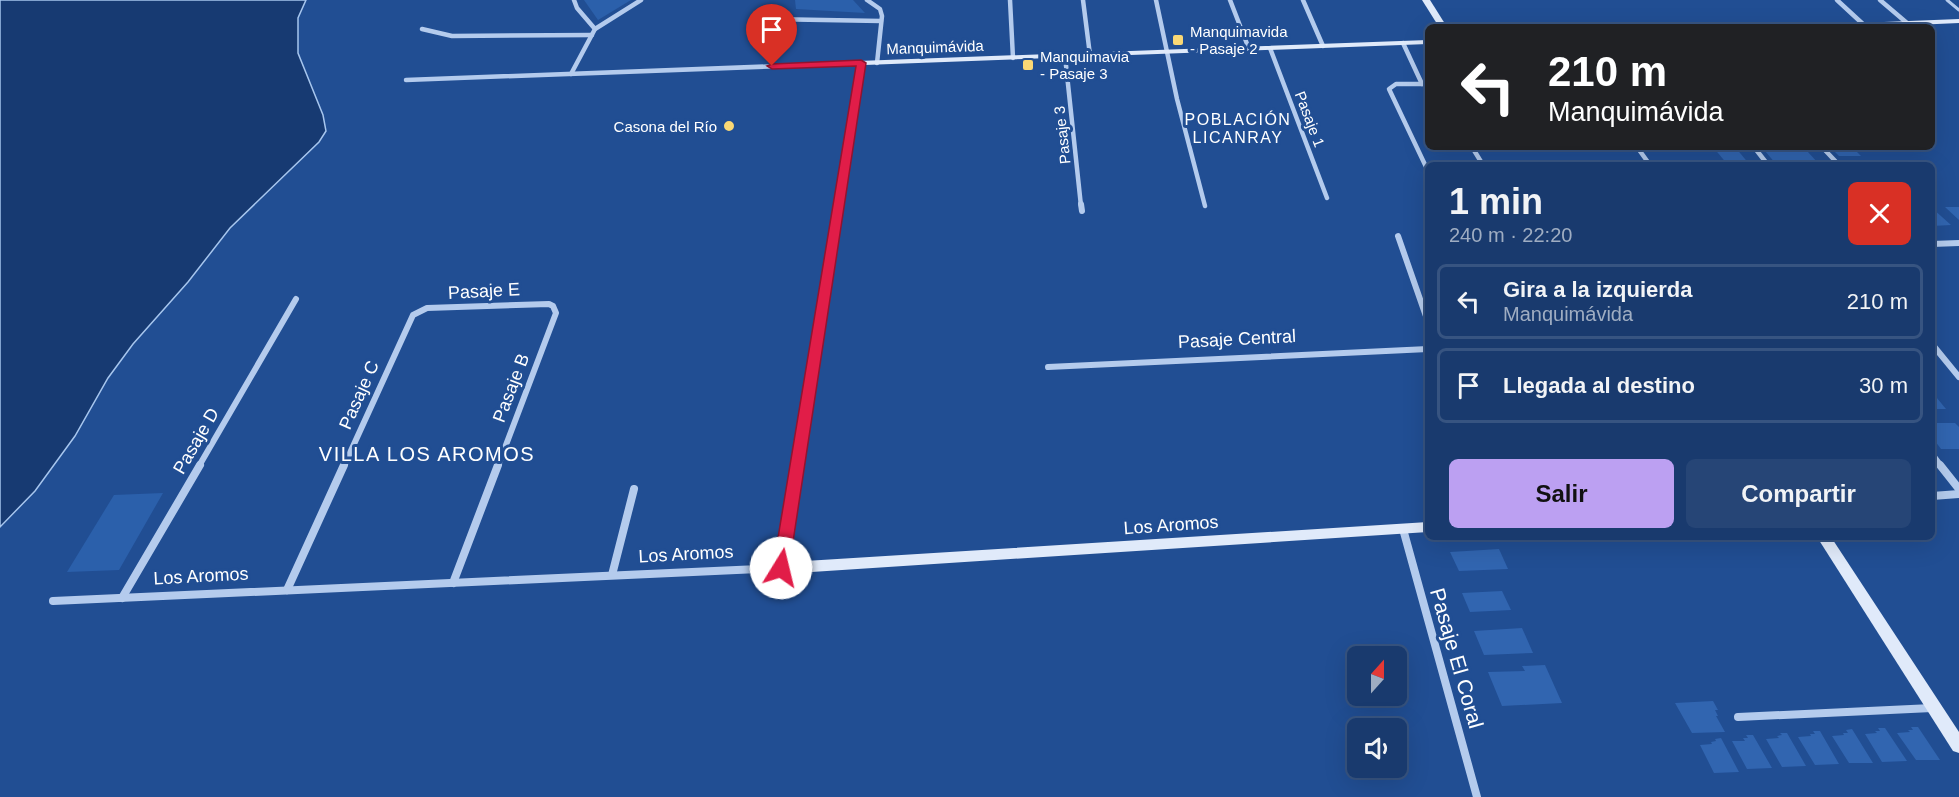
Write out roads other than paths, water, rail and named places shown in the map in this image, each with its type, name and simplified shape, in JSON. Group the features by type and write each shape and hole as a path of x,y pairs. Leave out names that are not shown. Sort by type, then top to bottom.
{"street":[{"path":"574,0 577,8 595,29"},
{"path":"571,74 595,29 641,0"},
{"path":"867,0 880,9 877,63"},
{"path":"1010,0 1013,58"},
{"path":"1083,0 1090,55"},
{"path":"1156,0 1166,52 1205,206"},
{"path":"1230,0 1249,49"},
{"path":"1303,0 1323,46"},
{"path":"1426,0 1441,24"},
{"path":"1837,0 1863,24"},
{"path":"1880,0 1907,23"},
{"path":"766,19 881,21"},
{"path":"1886,24 1959,21"},
{"path":"422,29 452,36 592,35"},
{"name":"Manquimávida","path":"406,80 1425,42"},
{"path":"1403,43 1425,84 1396,84 1389,89 1425,165"},
{"name":"Pasaje 1","path":"1270,48 1327,198"},
{"name":"Pasaje 3","path":"1065,56 1082,211"},
{"path":"781,568 861,63"},
{"path":"1756,150 1766,162"},
{"path":"1825,150 1836,162"},
{"path":"1398,236 1425,313"},
{"path":"1935,244 1959,243"},
{"name":"Pasaje D","path":"122,598 296,299"},
{"name":"Pasaje E","path":"417,312 428,308 543,303 554,306"},
{"name":"Pasaje B","path":"453,583 556,313 554,306"},
{"name":"Pasaje C","path":"287,590 410,319 417,312"},
{"path":"1935,348 1959,377"},
{"name":"Pasaje Central","path":"1048,367 1425,349"},
{"path":"1935,458 1959,489"},
{"path":"612,575 634,489"},
{"path":"1935,496 1959,494"},
{"name":"Los Aromos","path":"53,601 781,568 1425,527"},
{"name":"Pasaje El Coral","path":"1403,529 1477,797"},
{"path":"1826,540 1959,746"},
{"path":"1737,717 1934,708"}],"lane":[{"path":"1947,0 1958,8"}],"place":[{"name":"Manquimavida - Pasaje 2","path":"1178,40"},
{"name":"Manquimavia - Pasaje 3","path":"1028,65"},
{"name":"Casona del Río","path":"729,126"}],"district":[{"name":"POBLACIÓN LICANRAY","path":"1238,128"},
{"name":"VILLA LOS AROMOS","path":"427,454"}]}
